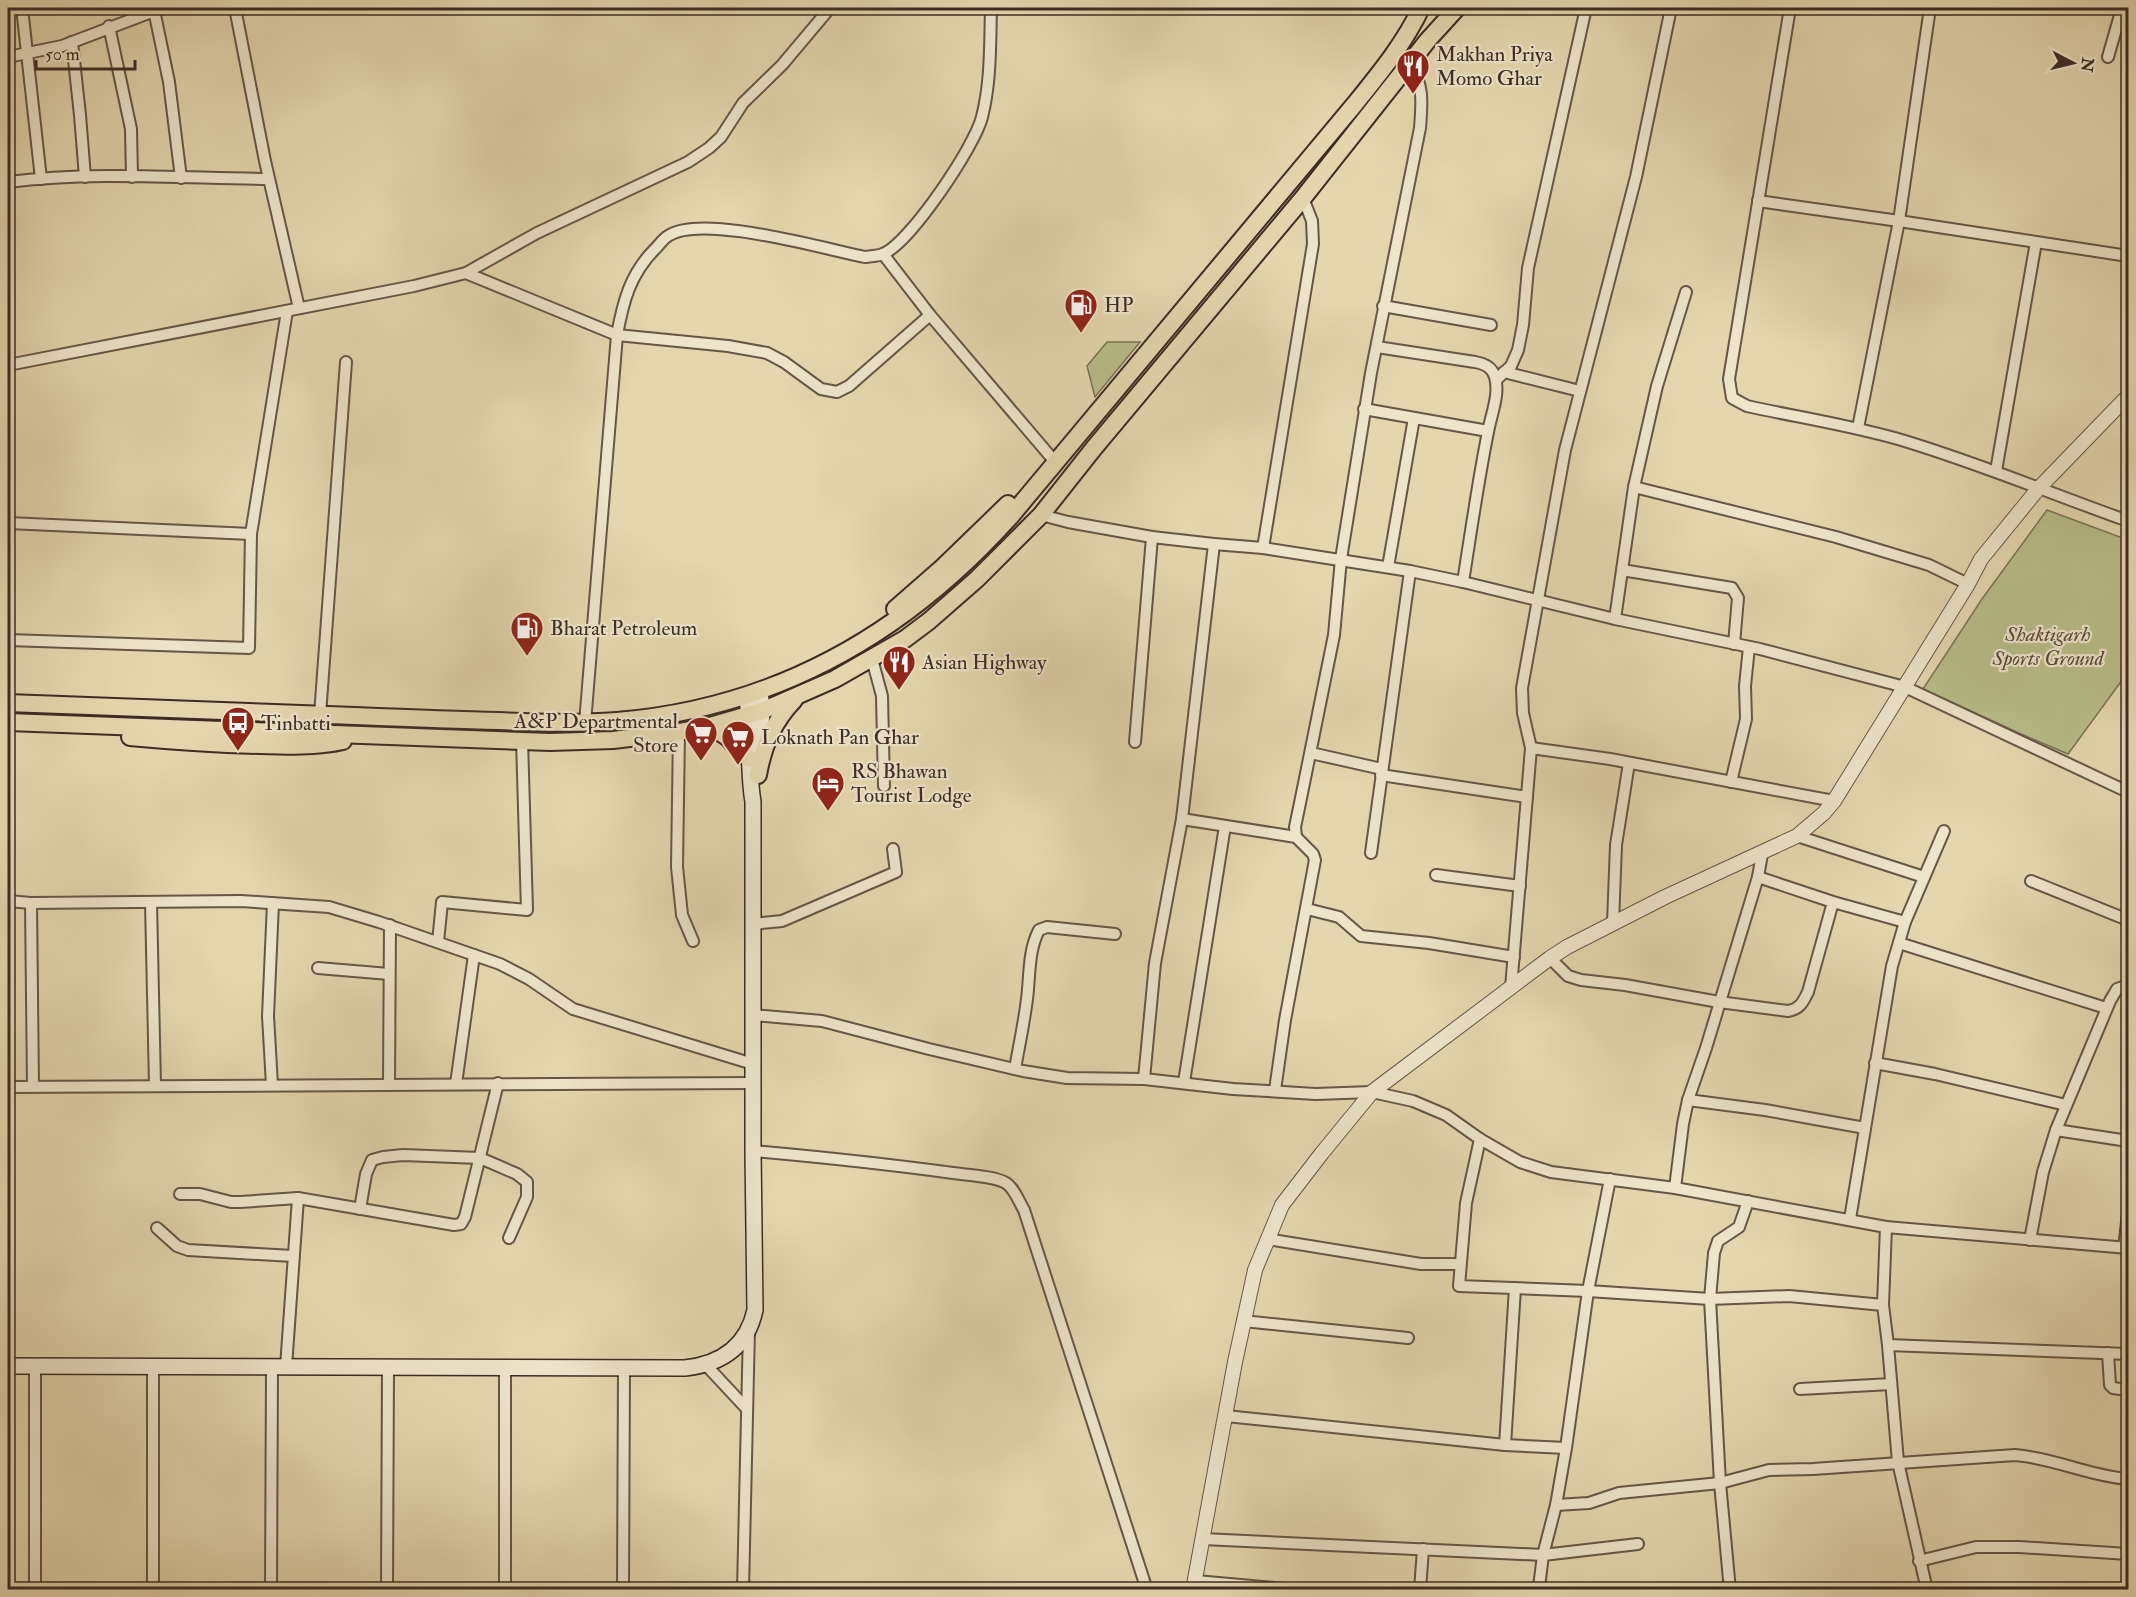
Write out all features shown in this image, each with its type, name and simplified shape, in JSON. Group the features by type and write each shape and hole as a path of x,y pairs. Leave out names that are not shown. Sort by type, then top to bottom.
{"main road":[{"path":"8,703 585,723 649,717 713,704 753,693 834,659 943,567 1007,505 1034,488 1354,105 1396,52 1421,8"},
{"path":"8,723 85,725 105,733 128,737 238,744 325,745 371,735 550,742 614,740 710,726 756,713 796,697 872,659 905,639 953,601 1041,515 1101,439 1303,198 1410,63 1457,8"},
{"path":"753,693 758,775"},
{"path":"753,802 764,746 777,720 796,697"},
{"path":"8,1366 685,1368 705,1364 729,1353 749,1329 755,1310 753,802 749,759 756,713"},
{"path":"710,726 727,737 749,759"}],"street":[{"path":"22,8 41,179"},
{"path":"236,8 269,178 299,308"},
{"path":"8,365 414,286 466,273 537,233 688,162 709,148 721,136 743,103 782,65 830,8"},
{"path":"585,723 617,335 623,302 631,280 640,266 668,235 687,229 732,229 865,257 883,254 896,245 955,172 982,119 989,76 991,8"},
{"path":"1463,582 1496,392 1500,376 1510,366 1518,350 1523,325 1528,268 1587,8"},
{"path":"1511,988 1531,748 1523,713 1522,688 1565,450 1636,177 1671,8"},
{"path":"1790,8 1729,379 1732,398 1747,406 1857,428 1908,442 1995,471 2128,521"},
{"path":"1857,428 1899,221 1930,8"},
{"path":"2108,57 2122,8"},
{"path":"8,57 72,42 158,9 181,177"},
{"path":"110,26 131,129 132,177"},
{"path":"72,42 85,177"},
{"path":"1296,837 1297,819 1334,635 1341,559 1364,409 1420,121 1422,92 1420,81 1410,63"},
{"path":"8,182 85,177 269,178"},
{"path":"1263,548 1313,244 1311,221 1303,198"},
{"path":"1758,201 2128,256"},
{"path":"1995,471 2036,242"},
{"path":"883,254 930,315 1056,463"},
{"path":"466,273 617,335 728,346 766,353 784,362 821,389 837,392 849,386 930,315"},
{"path":"1616,619 1634,486 1657,386 1686,292"},
{"path":"1383,306 1491,326"},
{"path":"8,640 249,648 251,534 287,311"},
{"path":"1377,347 1484,364 1500,376 1580,391"},
{"path":"320,715 346,362"},
{"path":"1298,1590 1194,1585 1243,1321 1256,1270 1282,1205 1372,1092 1550,958 1612,923 1797,836 1824,813 1834,801 1905,687 1981,559 2038,489 2128,396"},
{"path":"1364,409 1488,431"},
{"path":"1388,567 1414,418"},
{"path":"1634,486 1836,537 1929,565 1968,584"},
{"path":"1041,515 1152,537 1263,548 1410,571 1749,647 1905,687 2128,792"},
{"path":"8,523 251,534"},
{"path":"1135,742 1152,537"},
{"path":"1144,1078 1155,963 1182,819 1214,544"},
{"path":"1622,570 1732,588 1738,598 1734,644"},
{"path":"1371,853 1410,571"},
{"path":"1731,782 1746,719 1745,686 1749,647"},
{"path":"872,659 882,696 884,786"},
{"path":"680,732 677,867 682,915 693,941"},
{"path":"438,942 442,902 527,910 522,740"},
{"path":"1531,748 1629,763 1834,801"},
{"path":"1311,753 1382,772 1527,797"},
{"path":"1612,923 1616,845 1629,763"},
{"path":"1182,819 1296,837 1313,854 1315,860 1285,1020 1275,1090"},
{"path":"1184,1082 1225,826"},
{"path":"1851,1219 1892,966 1905,922 1944,831"},
{"path":"1797,836 1924,877"},
{"path":"753,924 782,921 896,872 893,849"},
{"path":"1675,1188 1688,1100 1758,877 1762,854"},
{"path":"1436,875 1520,885"},
{"path":"1758,877 1833,902 1905,922"},
{"path":"2031,881 2128,920"},
{"path":"8,901 31,903 241,901 329,907 500,964 529,979 573,1009 753,1064"},
{"path":"151,902 155,1086"},
{"path":"1550,958 1568,976 1581,980 1625,985 1719,1002 1795,1010 1802,1005 1808,992 1833,902"},
{"path":"31,903 33,1086"},
{"path":"272,1085 268,1016 273,903"},
{"path":"1307,909 1339,917 1361,936 1429,943 1514,957"},
{"path":"389,1084 390,926"},
{"path":"1015,1069 1027,1000 1031,956 1034,940 1039,930 1047,927 1115,934"},
{"path":"1899,943 2106,1008"},
{"path":"456,1084 474,955"},
{"path":"318,968 389,974"},
{"path":"2030,1240 2043,1173 2056,1130 2106,1008 2117,989 2128,985"},
{"path":"753,1015 822,1021 1015,1069 1066,1078 1144,1078 1233,1089 1316,1094 1372,1092 1413,1101 1446,1115 1480,1140 1520,1162 1551,1172 1675,1188 1886,1227 2126,1248 2128,1214"},
{"path":"1875,1063 1935,1074 2066,1105"},
{"path":"180,1194 200,1194 231,1202 298,1198 454,1225 461,1224 465,1217 498,1083"},
{"path":"8,1087 753,1083"},
{"path":"1688,1100 1765,1110 1865,1128"},
{"path":"2056,1130 2128,1141"},
{"path":"1480,1140 1466,1203 1459,1286 1588,1290 1710,1299 1789,1296 1883,1305"},
{"path":"753,1151 885,1163 997,1180 1006,1183 1013,1190 1024,1210 1147,1590"},
{"path":"360,1209 366,1174 372,1160 403,1155 480,1158 517,1174 527,1182 527,1197 508,1238"},
{"path":"1533,1590 1539,1587 1543,1555 1556,1505 1588,1290 1610,1179"},
{"path":"271,1590 279,1367 294,1257 298,1198"},
{"path":"1730,1590 1720,1483 1710,1299 1714,1253 1718,1241 1739,1227 1748,1201"},
{"path":"1886,1227 1883,1305 1898,1462 1927,1590"},
{"path":"157,1228 177,1246 188,1250 294,1257"},
{"path":"1267,1239 1421,1264 1460,1264"},
{"path":"1504,1445 1515,1288"},
{"path":"1243,1321 1408,1338"},
{"path":"743,1590 749,1329"},
{"path":"1888,1346 2128,1354"},
{"path":"2108,1353 2110,1384 2113,1388 2128,1390"},
{"path":"705,1364 747,1410"},
{"path":"35,1366 35,1590"},
{"path":"153,1367 153,1590"},
{"path":"387,1590 388,1368"},
{"path":"505,1368 505,1590"},
{"path":"623,1590 624,1368"},
{"path":"1800,1389 1891,1384"},
{"path":"1226,1416 1504,1445 1566,1448"},
{"path":"1556,1505 1589,1503 1619,1493 1720,1483 1769,1470 2021,1455 2042,1458 2099,1476 2128,1479"},
{"path":"1203,1539 1543,1555 1638,1544"},
{"path":"1919,1561 1976,1547 2019,1547 2128,1554"},
{"path":"1420,1590 1423,1549"}],"green space":[{"path":"1107,342 1140,342 1095,397 1087,366"},
{"name":"Shaktigarh Sports Ground","path":"2047,510 2128,540 2128,672 2068,754 1923,689 1982,599"}],"place":[{"name":"Makhan Priya Momo Ghar","path":"1413,95"},
{"name":"HP","path":"1081,334"},
{"name":"Bharat Petroleum","path":"527,657"},
{"name":"Asian Highway","path":"899,691"},
{"name":"Tinbatti","path":"238,752"},
{"name":"A&P Departmental Store","path":"701,762"},
{"name":"Loknath Pan Ghar","path":"738,766"},
{"name":"RS Bhawan Tourist Lodge","path":"828,812"}]}
